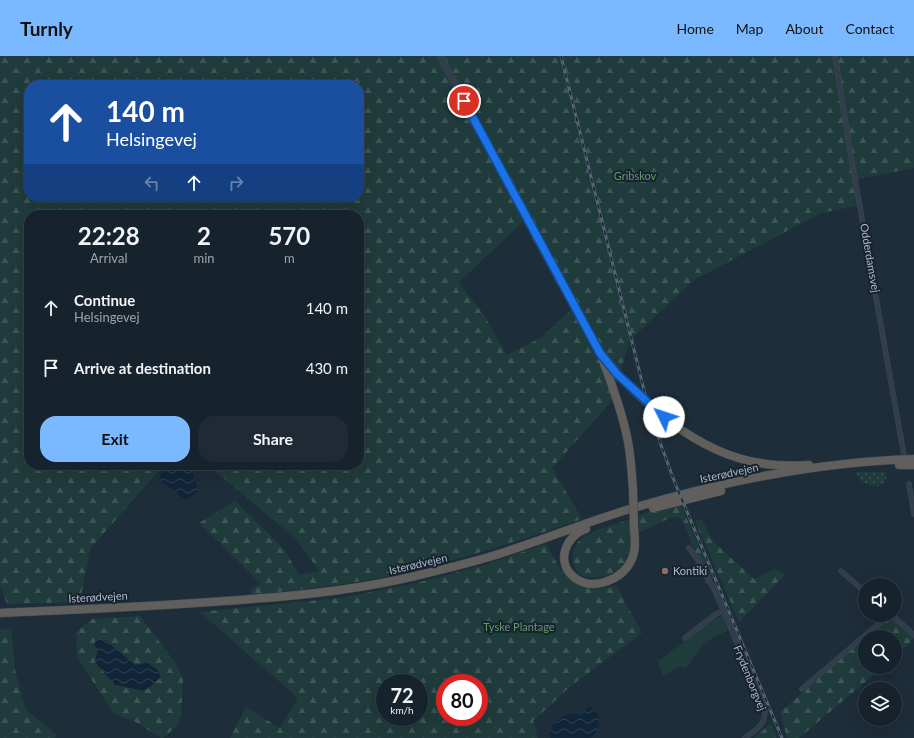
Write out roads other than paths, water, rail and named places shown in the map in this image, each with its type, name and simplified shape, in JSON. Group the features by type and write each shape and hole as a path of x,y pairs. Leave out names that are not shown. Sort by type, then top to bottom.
{"highway":[{"path":"600,353 617,374 664,417 710,447 730,455 759,463 783,466 855,462"},
{"path":"600,353 626,428 629,443 633,491 634,528 635,547 628,567 612,580 602,583 592,583 583,582 574,577 568,570 565,561 565,552 568,543 574,535 582,530 639,512 758,481 777,474"},
{"name":"Isterødvejen","path":"829,467 845,468 908,463 914,459"},
{"name":"Isterødvejen","path":"0,613 226,601 296,595 384,583 444,569 502,553 630,509 747,479 855,462 908,463"},
{"path":"0,618 27,616 45,611"}],"street":[{"path":"440,56 600,353"},
{"name":"Odderdamsvej","path":"835,56 852,162 908,463"},
{"path":"909,484 914,514"},
{"name":"Frydenborgvej","path":"689,548 698,560 714,591 765,710 764,722 745,738"},
{"path":"841,571 858,586"},
{"path":"685,638 716,614 723,611"},
{"path":"802,689 882,622"},
{"path":"898,622 914,635"}],"water":[{"path":"166,470 190,470 193,473 198,492 185,500 161,481 160,475"},
{"path":"96,639 105,640 135,665 148,663 159,671 160,678 145,691 115,685 95,662 98,649 94,645"},
{"path":"591,707 598,715 598,728 596,733 591,738 551,738 551,730 559,719 572,713 582,715 587,708"}],"railway":[{"path":"561,56 647,402 675,483 782,738"}],"place":[{"name":"Kontiki","path":"665,571"}],"park label":[{"name":"Gribskov","path":"635,176"},
{"name":"Tyske Plantage","path":"519,627"}]}
